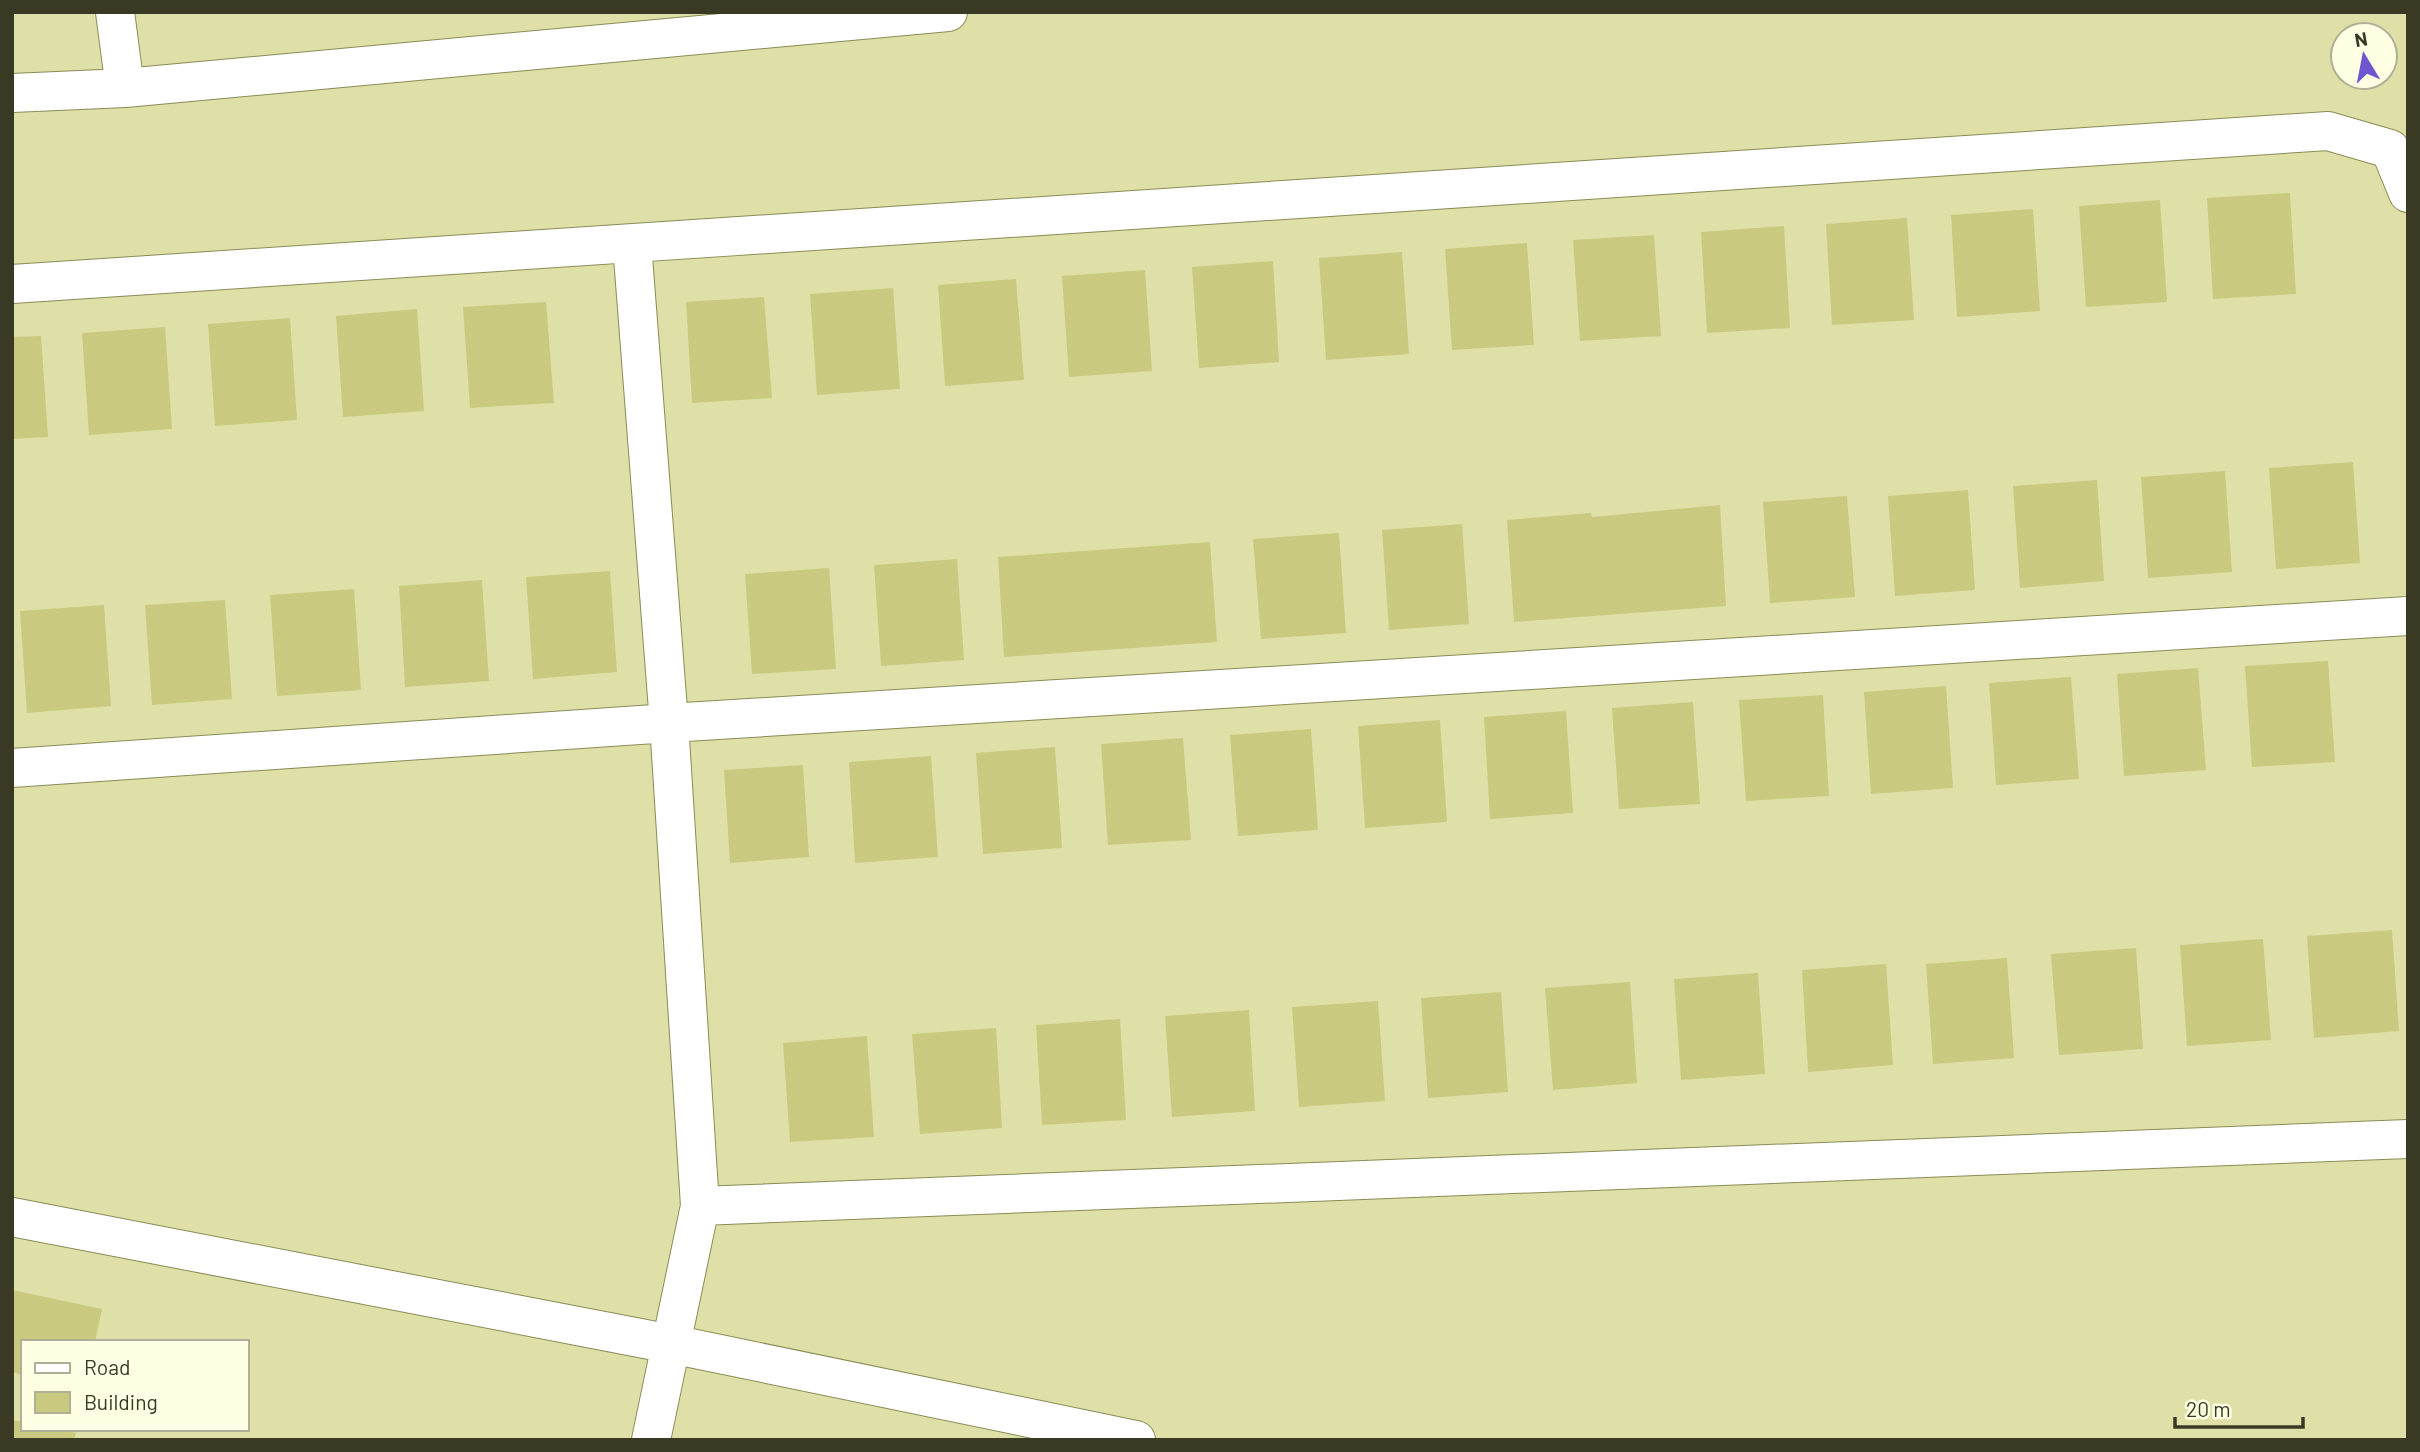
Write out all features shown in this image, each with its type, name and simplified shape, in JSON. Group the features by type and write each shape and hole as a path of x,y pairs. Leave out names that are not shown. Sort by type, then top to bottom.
{"street":[{"path":"115,12 125,88"},
{"path":"12,93 125,88 948,12"},
{"path":"12,284 2328,131 2390,149 2408,193"},
{"path":"632,244 669,723 700,1206 651,1440"},
{"path":"12,768 669,723 2408,616"},
{"path":"700,1206 2408,1139"},
{"path":"12,1217 671,1344 1136,1440"}],"building":[{"path":"2290,193 2296,294 2213,299 2207,198"},
{"path":"2160,200 2167,302 2086,307 2079,206"},
{"path":"2033,209 2040,311 1957,317 1951,215"},
{"path":"1907,218 1914,320 1832,325 1826,224"},
{"path":"1784,226 1790,328 1707,333 1701,232"},
{"path":"1654,235 1661,336 1580,341 1573,240"},
{"path":"1527,243 1534,345 1452,350 1445,249"},
{"path":"1402,252 1409,354 1326,360 1319,258"},
{"path":"1273,261 1279,362 1199,368 1192,267"},
{"path":"1145,270 1152,371 1069,377 1062,276"},
{"path":"1016,279 1024,380 945,386 938,285"},
{"path":"893,288 900,389 817,395 810,294"},
{"path":"764,297 772,398 692,403 686,302"},
{"path":"546,302 554,403 470,408 463,307"},
{"path":"417,309 424,411 343,417 336,316"},
{"path":"290,318 297,420 215,426 208,324"},
{"path":"165,327 172,429 89,435 82,333"},
{"path":"41,336 48,437 12,439 12,337"},
{"path":"2353,462 2360,563 2276,569 2269,468"},
{"path":"2225,471 2232,572 2148,578 2141,477"},
{"path":"2097,480 2104,581 2020,588 2013,486"},
{"path":"1968,490 1975,590 1895,596 1888,496"},
{"path":"1847,496 1855,597 1770,603 1763,502"},
{"path":"1720,505 1726,606 1514,622 1507,520 1591,513 1592,517"},
{"path":"1462,524 1469,624 1389,630 1382,530"},
{"path":"1339,533 1346,633 1261,639 1253,539"},
{"path":"1210,542 1217,642 1004,657 998,557"},
{"path":"957,559 964,660 881,666 874,565"},
{"path":"829,568 836,669 752,674 745,574"},
{"path":"610,571 617,672 533,679 526,577"},
{"path":"482,580 489,681 405,687 399,586"},
{"path":"354,589 361,690 277,696 270,595"},
{"path":"225,600 232,699 152,705 145,605"},
{"path":"104,605 111,706 27,713 20,611"},
{"path":"2328,661 2335,762 2252,767 2245,666"},
{"path":"2198,668 2206,770 2124,776 2117,674"},
{"path":"2071,677 2079,779 1996,785 1989,683"},
{"path":"1946,686 1953,788 1871,794 1864,692"},
{"path":"1823,695 1829,796 1746,801 1739,700"},
{"path":"1693,702 1700,804 1619,809 1612,708"},
{"path":"1566,711 1573,813 1490,819 1484,717"},
{"path":"1440,720 1447,822 1365,828 1358,726"},
{"path":"1311,729 1318,830 1238,836 1230,735"},
{"path":"1183,738 1191,840 1108,845 1101,744"},
{"path":"1055,747 1062,848 983,854 976,753"},
{"path":"931,756 938,857 855,863 849,762"},
{"path":"803,765 809,857 730,863 724,770"},
{"path":"2392,930 2399,1031 2314,1038 2307,936"},
{"path":"2263,939 2271,1040 2187,1046 2180,945"},
{"path":"2136,948 2143,1049 2059,1055 2051,954"},
{"path":"2007,958 2014,1058 1933,1064 1926,964"},
{"path":"1886,964 1893,1065 1808,1072 1802,970"},
{"path":"1758,973 1765,1074 1681,1080 1674,979"},
{"path":"1630,982 1637,1083 1553,1090 1545,988"},
{"path":"1501,992 1508,1092 1428,1098 1421,998"},
{"path":"1378,1001 1385,1101 1299,1107 1292,1007"},
{"path":"1249,1010 1255,1111 1172,1117 1165,1016"},
{"path":"1120,1019 1126,1120 1042,1125 1036,1025"},
{"path":"996,1028 1002,1128 920,1134 912,1034"},
{"path":"867,1036 874,1137 790,1142 783,1043"},
{"path":"12,1290 102,1309 95,1340 21,1340 21,1374 12,1372"},
{"path":"12,1420 21,1422 21,1431 76,1433 74,1440 12,1440"}]}
